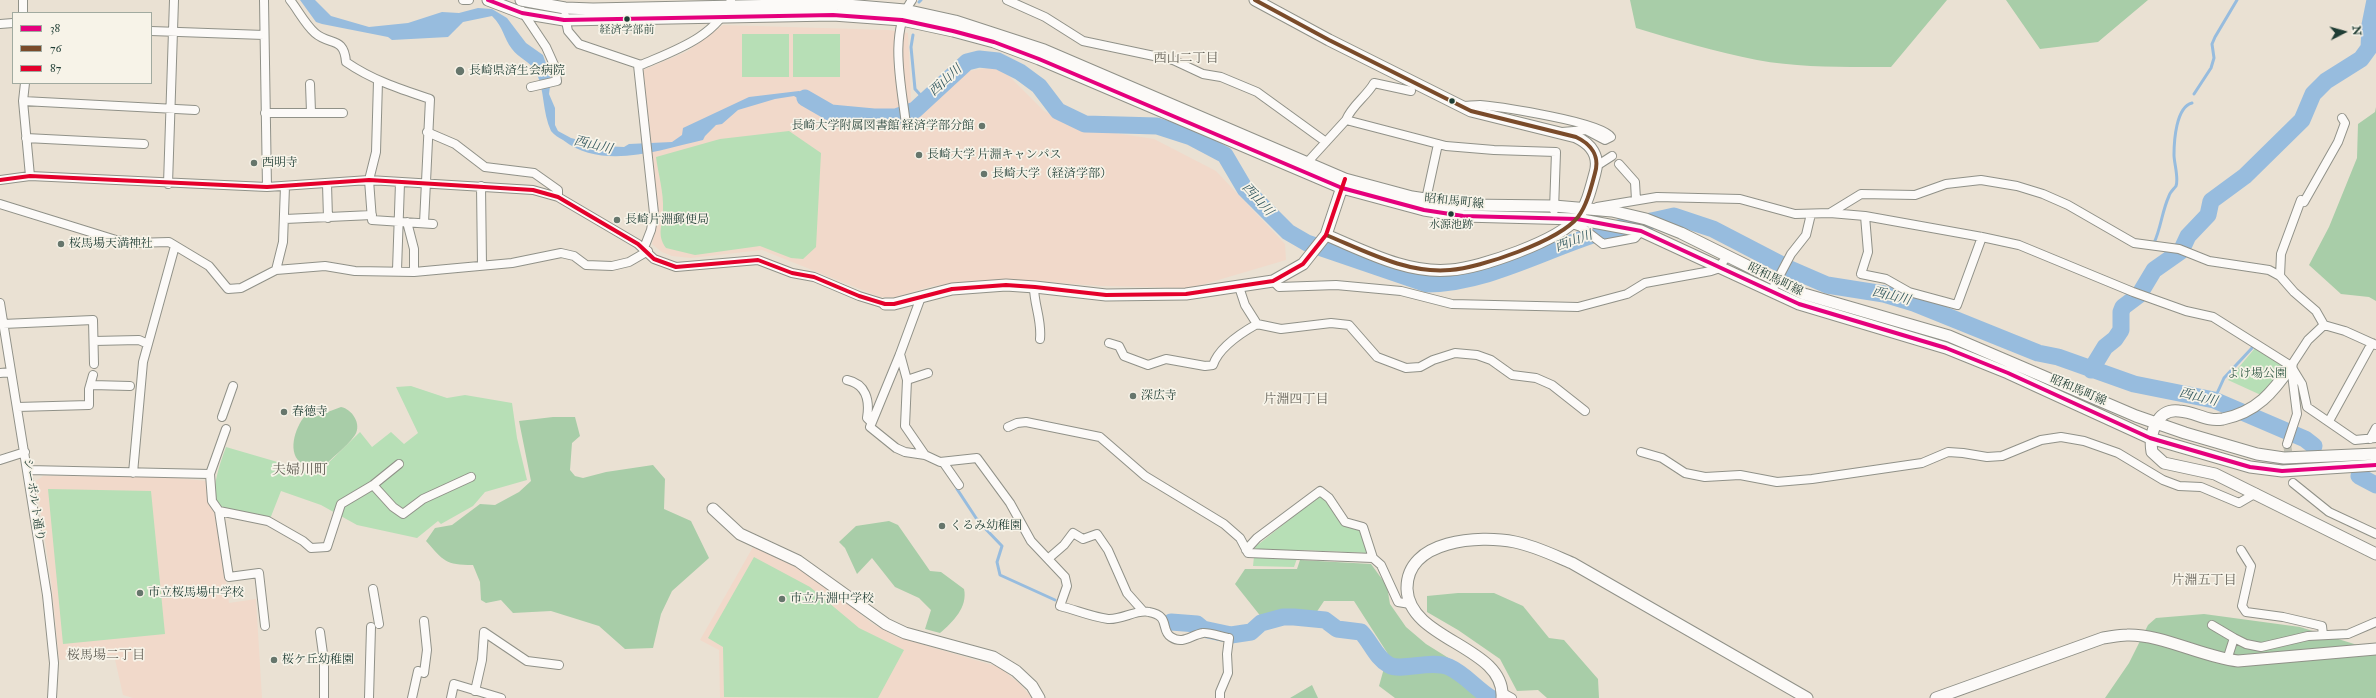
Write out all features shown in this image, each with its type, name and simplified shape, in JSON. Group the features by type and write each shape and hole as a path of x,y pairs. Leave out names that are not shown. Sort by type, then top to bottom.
{"main road":[{"name":"昭和馬町線","path":"488,0 522,13 564,20 904,15"},
{"name":"昭和馬町線","path":"523,0 565,8 730,3 835,4 904,15 955,21 1044,50 1343,184 1425,205 1465,205 1554,212 1584,209 1612,211 1664,226 1727,256 1780,278 1804,294 1834,304 1949,336 2155,423 2257,454 2278,457 2320,458 2376,454"},
{"path":"1254,0 1329,40 1461,106 1485,116 1560,132 1588,144 1595,152 1598,165 1579,223 1546,239 1472,268 1449,271 1417,268 1396,262 1326,235"},
{"path":"885,304 894,304 952,289 1006,286 1034,287 1106,296 1186,294 1273,281 1303,264 1326,235 1343,184"},
{"name":"昭和馬町線","path":"1554,212 1579,223 1604,222 1656,236 1771,292 1830,315 1946,348 2008,373 2150,438 2250,467 2282,472 2376,465"},
{"path":"2291,366 2269,397 2255,406 2226,418 2210,421 2178,410 2165,415 2155,423 2150,438 2152,452 2164,463 2215,474 2376,554"},
{"path":"713,508 740,534 798,561 886,624 904,633 993,657 1016,671 1032,686 1039,698"},
{"path":"1506,696 1497,676 1484,662 1421,620 1410,604 1407,588 1410,570 1426,553 1437,547 1489,538 1537,547 1572,563 1807,698"},
{"path":"1936,698 1958,694 2103,638 2128,635 2150,638 2227,660 2238,661 2376,649"}],"street":[{"path":"23,0 23,12"},
{"path":"168,184 174,0"},
{"path":"264,0 265,113 268,187"},
{"path":"290,0 314,32 342,46 345,50 346,62 378,82 430,99 425,184 428,223 372,220 369,180 376,152 378,82"},
{"path":"463,0 469,0"},
{"path":"523,0 522,13 546,47 555,67 557,81 530,87"},
{"path":"906,125 903,99 900,35 904,15 912,0"},
{"path":"1007,0 1045,17 1083,41 1173,60 1203,74 1221,77 1257,92 1326,142"},
{"path":"565,8 564,20 568,31 579,44 638,65 694,41 721,18 730,3"},
{"path":"0,24 12,23"},
{"path":"152,31 264,35"},
{"path":"0,204 116,240 133,243 169,242 209,266 228,289 241,288 276,270 325,266 355,271 397,270 414,272 512,263 561,253 574,256 586,265 612,266 629,262 646,250 654,214 638,65"},
{"path":"1304,167 1346,120 1374,83 1411,91"},
{"path":"25,84 23,101 30,176"},
{"path":"310,84 311,112"},
{"path":"23,101 195,110"},
{"path":"1461,106 1479,105 1585,123 1607,133 1611,137 1605,140 1583,130 1560,132"},
{"path":"265,113 343,113"},
{"path":"2280,276 2281,254 2301,200 2304,202 2338,142 2344,123 2342,118"},
{"path":"1346,120 1438,144 1494,150 1556,152 1554,212"},
{"path":"428,132 455,144 485,167 534,173 558,190 558,197"},
{"path":"26,138 144,144"},
{"path":"1425,205 1438,144"},
{"path":"1598,165 1612,156"},
{"path":"1619,164 1635,182 1636,200"},
{"path":"0,180 30,176 168,184 268,187 369,180 533,190 558,197 646,250 654,259 676,267 758,260 792,273 814,277 885,304"},
{"path":"1830,213 1861,194 1915,195 1946,184 1981,180 2017,186 2043,194 2087,216 2134,243 2155,248 2182,250 2209,261 2269,270 2280,276 2294,292 2316,311 2324,325 2345,331 2374,344 2330,421"},
{"path":"397,270 400,183"},
{"path":"327,184 328,218"},
{"path":"276,270 283,242 286,186"},
{"path":"480,186 482,265"},
{"path":"1584,209 1657,197 1740,199 1777,211 1864,216 2019,245 2140,294 2186,311 2213,317 2291,366 2302,384 2307,407 2330,421 2354,440 2373,439 2376,428"},
{"path":"1771,292 1780,278 1789,257 1806,235 1811,214"},
{"path":"285,219 372,215"},
{"path":"1864,216 1868,252 1861,274 1886,279 1908,292 1957,305 1982,237"},
{"path":"407,222 414,249 414,272"},
{"path":"1579,223 1604,244 1635,238 1641,231"},
{"path":"133,473 140,388 148,344 175,246"},
{"path":"1273,281 1279,287 1336,284 1401,291 1452,304 1578,307 1627,294 1645,284 1711,271 1720,266 1727,256"},
{"path":"1034,287 1034,296 1042,327 1040,339"},
{"path":"1239,287 1245,305 1257,324 1281,329 1331,323 1349,325 1377,357 1406,368 1420,367 1433,360 1455,353 1478,355 1491,360 1512,375 1536,378 1552,385 1585,411"},
{"path":"870,421 880,404 921,297"},
{"name":"シーボルト通り","path":"0,303 47,595 54,654 52,698"},
{"path":"3,324 93,320 94,364"},
{"path":"1109,343 1119,346 1124,356 1148,365 1166,359 1209,366 1213,365 1216,356 1234,340 1257,324"},
{"path":"2287,444 2297,414 2291,366 2308,340 2324,325"},
{"path":"94,341 139,340 148,344"},
{"path":"900,354 906,380 905,426 925,455"},
{"path":"0,373 11,372"},
{"path":"906,380 928,373"},
{"path":"17,407 89,406 89,389 92,385 93,375"},
{"path":"847,380 856,382 864,389 869,409 867,418 870,421 870,427 896,448 905,452 925,455 943,462 977,458 1010,503 1031,541 1049,558 1065,577 1066,586 1060,606 1108,619 1132,616 1143,611"},
{"path":"92,385 130,386"},
{"path":"222,417 234,386"},
{"path":"1008,427 1026,422 1100,437 1145,476 1224,524 1240,538 1248,553 1373,558"},
{"path":"226,429 210,474 212,501 219,511 229,577 259,573 265,626"},
{"path":"1641,452 1662,458 1685,473 1705,477 1740,475 1777,482 1922,463 1948,452 1963,452 1988,457 2002,456 2041,440 2061,437 2084,441 2118,453 2163,480 2179,486 2201,488 2239,504 2256,494"},
{"path":"0,460 25,452"},
{"path":"943,462 960,485"},
{"path":"219,511 257,517 304,541 311,548 327,548 340,504 373,485 399,464"},
{"path":"28,470 210,474"},
{"path":"373,485 393,507 403,514 422,499 471,477"},
{"path":"2293,483 2330,512 2376,534"},
{"path":"1246,550 1257,538 1320,491 1329,498 1345,522 1363,528 1373,558 1381,565 1398,602 1410,604"},
{"path":"1049,558 1064,545 1073,533 1083,539 1097,534 1108,550 1127,593 1143,611 1162,617 1165,621 1167,634 1172,638 1184,640 1204,633 1230,638 1227,654 1228,673 1220,692 1220,698"},
{"path":"2241,550 2251,566 2242,606 2246,612 2283,616 2322,626 2323,635"},
{"path":"369,698 375,626 373,589"},
{"path":"412,698 418,671 424,673 427,650 424,621"},
{"path":"2212,624 2246,644 2261,646 2308,636 2348,634 2376,622"},
{"path":"320,632 324,698"},
{"path":"475,691 482,660 484,632 527,661 559,665"},
{"path":"2227,660 2234,638"},
{"path":"451,698 454,684 501,698"}],"shaded area":[{"name":"長崎大学 片淵キャンパス","path":"723,25 888,30 908,33 912,118 969,71 993,67 1004,71 1044,111 1075,127 1154,139 1216,171 1285,244 1286,260 1191,288 1101,286 1003,279 933,286 895,297 880,297 762,250 691,258 672,256 662,252 652,244 659,213 643,70 686,52"},
{"name":"市立桜馬場中学校","path":"43,476 166,477 207,481 208,502 217,517 229,603 256,599 262,698 133,698 123,695 114,655 59,660 52,587 36,481"},
{"name":"市立片淵中学校","path":"753,547 808,573 873,624 897,637 999,667 1020,684 1032,698 720,698 719,650 700,640"}],"green space":[{"path":"1630,0 1947,0 1891,67 1858,67 1807,66 1774,63 1711,50 1666,37 1636,28"},
{"path":"2006,0 2148,0 2098,42 2040,49"},
{"path":"742,34 789,34 789,77 742,77"},
{"path":"793,34 840,34 840,77 793,77"},
{"path":"2376,107 2376,301 2369,297 2341,294 2309,265 2329,227 2357,158 2358,124 2375,112"},
{"path":"789,131 821,153 816,247 803,259 791,258 760,246 695,255 666,248 661,238 663,203 656,157 720,139"},
{"name":"よけ場公園","path":"2256,347 2285,367 2263,396 2228,380"},
{"path":"411,386 447,398 465,395 512,403 517,438 527,480 485,492 473,506 441,524 438,521 417,538 357,525 321,505 281,491 270,519 235,513 218,505 215,490 216,480 226,447 298,468 320,471 360,432 372,447 391,432 404,444 418,433 396,387"},
{"path":"341,407 349,411 357,422 357,431 355,435 321,469 312,468 305,465 298,460 294,448 295,434 301,421 305,416 317,416"},
{"path":"553,417 575,417 580,436 572,443 570,470 575,476 583,478 606,472 653,465 665,479 664,509 691,521 709,558 672,591 661,614 653,648 625,649 599,626 551,611 513,613 501,600 486,603 481,600 480,582 473,565 451,563 441,557 426,541 435,528 452,525 480,504 495,505 519,492 531,481 519,421"},
{"path":"48,489 151,491 165,634 63,644"},
{"path":"1319,496 1326,499 1343,524 1360,529 1368,553 1300,550 1294,567 1253,566 1255,547"},
{"path":"889,521 898,525 930,571 941,572 964,589 965,596 962,608 950,624 940,633 925,629 931,610 919,598 895,587 872,558 857,574 845,548 839,542 856,526"},
{"name":"市立片淵中学校","path":"754,557 810,587 859,628 904,650 878,698 724,697 723,647 708,638"},
{"path":"1300,560 1371,564 1387,586 1390,604 1406,627 1426,644 1471,672 1483,684 1486,698 1395,698 1379,686 1388,654 1354,601 1324,601 1314,616 1277,613 1262,618 1235,584 1245,569 1297,569"},
{"path":"1458,593 1494,593 1523,606 1549,638 1564,640 1598,679 1599,698 1547,698 1538,690 1517,691 1500,659 1458,630 1427,612 1427,596"},
{"path":"2204,614 2300,627 2370,649 2376,653 2376,698 2105,698 2129,663 2148,625 2156,618"},
{"path":"1312,685 1318,698 1290,698"}],"water":[{"path":"300,0 315,0 331,16 369,27 408,23 442,12 459,13 478,8 492,9 507,18 526,43 543,55 551,78 549,94 555,108 555,125 558,131 571,138 602,146 624,147 629,144 672,142 682,135 683,128 749,97 799,91 826,105 824,114 794,96 775,99 738,110 722,124 716,125 703,140 650,153 613,156 596,154 579,149 558,137 551,131 546,116 541,86 536,72 531,65 517,55 512,49 496,20 492,16 463,22 448,37 392,40 388,37 316,22"}],"waterway":[{"path":"2194,94 2211,68 2214,58 2212,44 2237,0"},
{"path":"2091,370 2105,347 2115,339 2121,330 2121,312 2123,307 2139,295 2154,270 2181,251 2188,236 2208,215 2211,201 2245,176 2302,120 2313,94 2326,81 2361,59 2369,48 2370,25 2375,0"},
{"path":"913,35 911,47 915,89 925,100"},
{"name":"西山川","path":"805,98 831,113 874,117 896,117 915,110 967,62 979,59 998,61 1020,72 1039,86 1058,111 1085,124 1157,126 1191,137 1225,155 1245,189 1288,232 1307,243 1427,284 1449,282 1493,272 1599,233 1674,216 1713,229 1790,269 1827,285 1884,294 1914,303 2038,353 2058,357 2134,384 2214,400 2305,439 2314,446"},
{"path":"2154,243 2170,193 2177,183 2174,155 2177,125 2182,111 2192,103"},
{"path":"2214,400 2224,378 2252,348"},
{"name":"西山川","path":"2359,476 2376,485"},
{"path":"957,489 978,521 1002,546 997,562 1000,575 1055,600"},
{"path":"1171,622 1197,624 1203,629 1231,635 1251,632 1261,623 1283,617 1325,620 1337,629 1361,632 1377,654 1389,665 1401,667 1434,664 1449,667 1491,698"}],"tunnel":[{"path":"2287,444 2293,483"}],"transit line":[{"name":"38","path":"488,0 522,13 564,20 833,15 902,20 953,31 994,42 1039,59 1342,188 1424,210 1463,216 1577,219 1641,231 1799,304 1946,348 2008,373 2150,438 2250,467 2282,471 2376,465"},
{"name":"76","path":"1255,0 1329,40 1471,111 1576,137 1586,143 1593,151 1595,156 1596,167 1592,185 1586,202 1578,217 1554,235 1537,244 1499,259 1450,270 1418,268 1386,260 1326,235"},
{"name":"87","path":"0,180 30,176 267,187 369,180 533,190 558,197 638,244 654,259 676,267 758,260 792,273 814,277 859,296 885,304 894,304 952,289 1006,285 1106,295 1186,294 1273,281 1303,264 1326,235 1345,179"}],"place":[{"name":"経済学部前","path":"627,19"},
{"name":"長崎県済生会病院","path":"460,71"},
{"name":"長崎大学附属図書館 経済学部分館","path":"982,126"},
{"name":"長崎大学 片淵キャンパス","path":"919,155"},
{"name":"西明寺","path":"254,163"},
{"name":"長崎大学（経済学部）","path":"984,174"},
{"name":"水源池跡","path":"1451,214"},
{"name":"長崎片淵郵便局","path":"617,220"},
{"name":"桜馬場天満神社","path":"61,244"},
{"name":"深広寺","path":"1133,396"},
{"name":"春徳寺","path":"284,412"},
{"name":"くるみ幼稚園","path":"942,526"},
{"name":"市立桜馬場中学校","path":"140,593"},
{"name":"市立片淵中学校","path":"782,599"},
{"name":"桜ケ丘幼稚園","path":"274,660"}],"district":[{"name":"西山二丁目","path":"1186,59"},
{"name":"片淵四丁目","path":"1296,400"},
{"name":"夫婦川町","path":"300,471"},
{"name":"片淵五丁目","path":"2204,581"},
{"name":"桜馬場二丁目","path":"106,656"}]}
